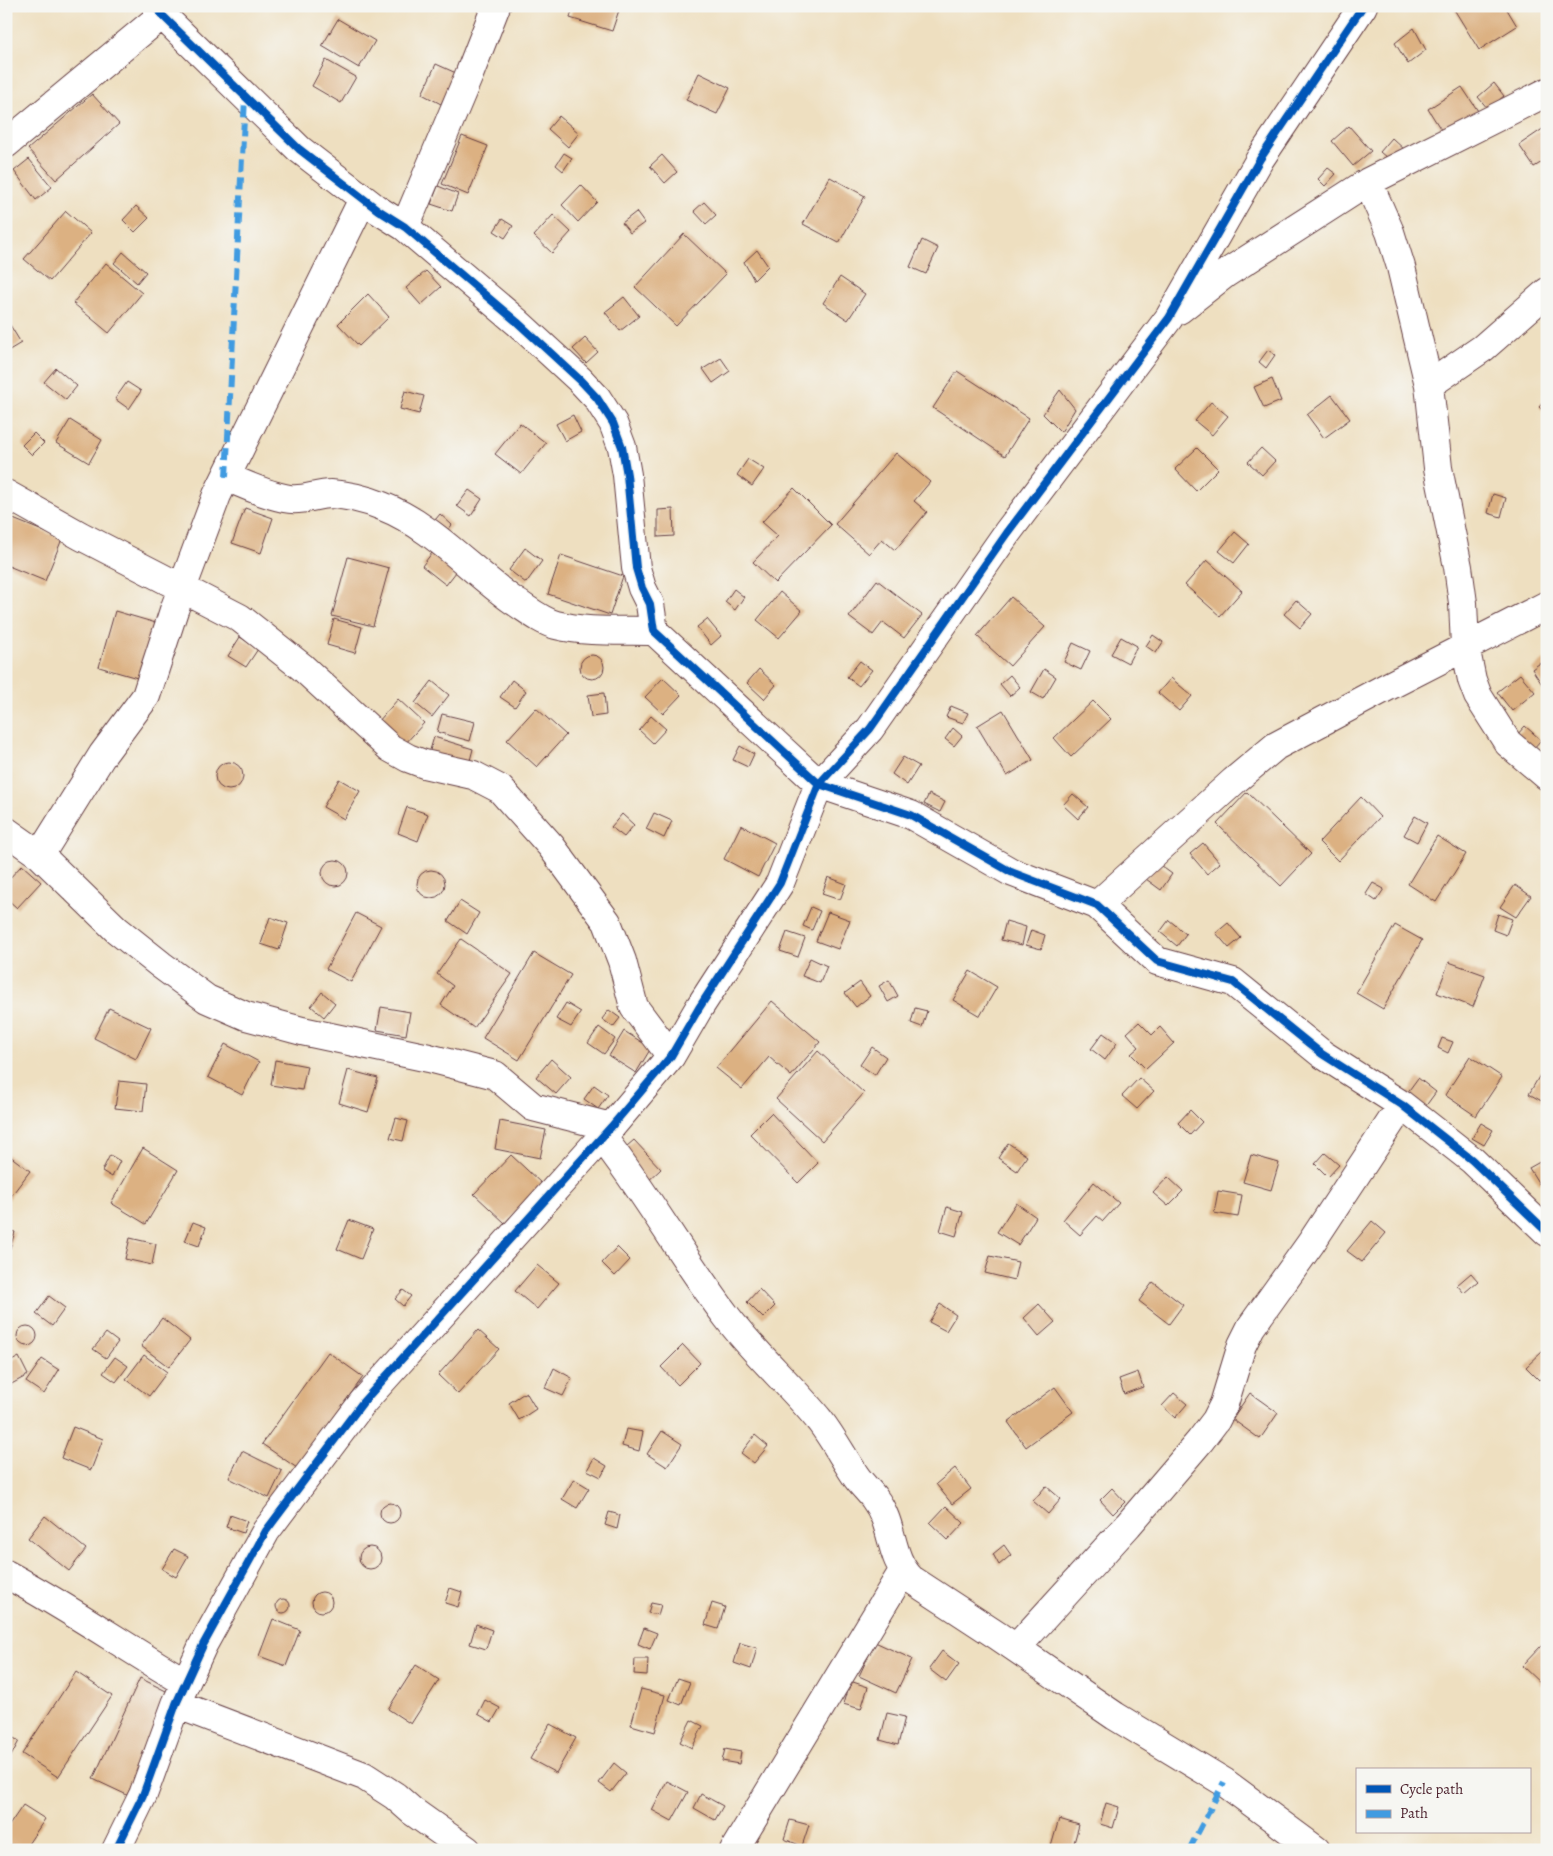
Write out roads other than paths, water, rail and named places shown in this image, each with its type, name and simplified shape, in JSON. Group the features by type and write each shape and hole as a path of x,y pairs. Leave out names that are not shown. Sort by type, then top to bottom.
{"street":[{"path":"405,227 469,76 496,6"},
{"path":"116,1850 143,1795 181,1693 203,1645 266,1531 363,1402 606,1132 671,1056 699,1008 780,883 819,784 870,729 1007,533 1169,318 1260,159 1363,6"},
{"path":"6,144 159,11 299,149 363,199 405,227 517,322 597,398 613,423 622,447 627,475 636,568 642,588 650,604 654,631 819,784 912,815 1011,872 1097,905 1157,961 1233,982 1322,1054 1402,1105 1472,1160 1547,1232"},
{"path":"1169,318 1225,274 1368,182 1547,92"},
{"path":"1368,182 1390,232 1401,267 1429,385 1438,468 1460,576 1468,666 1478,696 1508,743 1547,776"},
{"path":"40,855 104,754 146,696 174,610 217,495 363,199"},
{"path":"1429,385 1483,348 1547,292"},
{"path":"226,477 274,495 291,499 307,499 330,494 355,498 383,506 413,521 469,564 495,587 529,611 554,624 581,630 654,631"},
{"path":"6,494 81,536 240,618 302,667 390,748 424,764 473,775 500,789 551,846 607,922 622,961 634,1007 671,1056"},
{"path":"1097,905 1234,781 1276,746 1547,605"},
{"path":"6,831 40,855 117,930 207,999 246,1016 302,1031 496,1074 533,1107 606,1132 624,1164 727,1317 821,1423 856,1478 875,1499 888,1522 896,1556 903,1571 911,1579 1115,1716 1224,1782 1316,1850"},
{"path":"1016,1648 1128,1525 1216,1420 1224,1404 1242,1345 1251,1327 1311,1243 1402,1105"},
{"path":"734,1850 903,1571"},
{"path":"6,1574 48,1596 121,1644 181,1693 364,1776 395,1796 412,1811 467,1850"}]}
